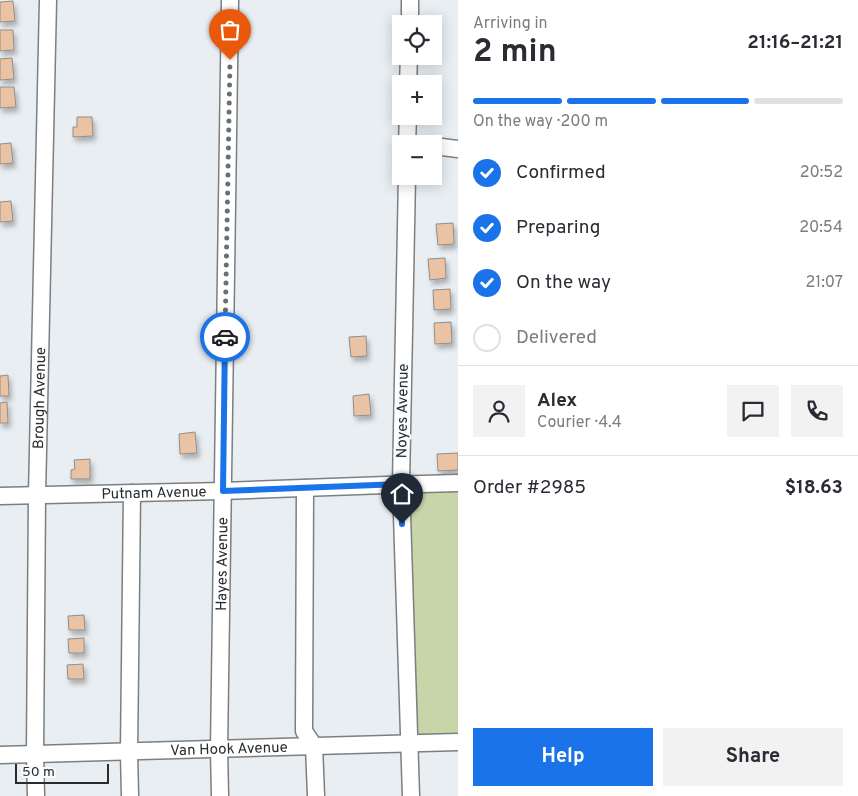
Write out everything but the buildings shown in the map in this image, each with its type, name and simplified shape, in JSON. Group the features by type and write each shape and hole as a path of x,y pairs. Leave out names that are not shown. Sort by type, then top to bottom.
{"street":[{"name":"Brough Avenue","path":"36,796 37,495 48,0"},
{"name":"Hayes Avenue","path":"220,796 219,749 230,0"},
{"path":"410,0 410,15"},
{"path":"442,147 458,149"},
{"name":"Noyes Avenue","path":"406,185 401,484 411,796"},
{"name":"Putnam Avenue","path":"0,496 458,483"},
{"path":"305,488 304,731 314,746 316,796"},
{"path":"130,796 128,752 132,493"},
{"name":"Van Hook Avenue","path":"0,755 458,742"}],"green space":[{"path":"458,483 458,742 410,744 401,484"}],"way so far":[{"path":"225,337 230,60"}],"route":[{"path":"225,337 223,491 401,484 402,524"}]}
